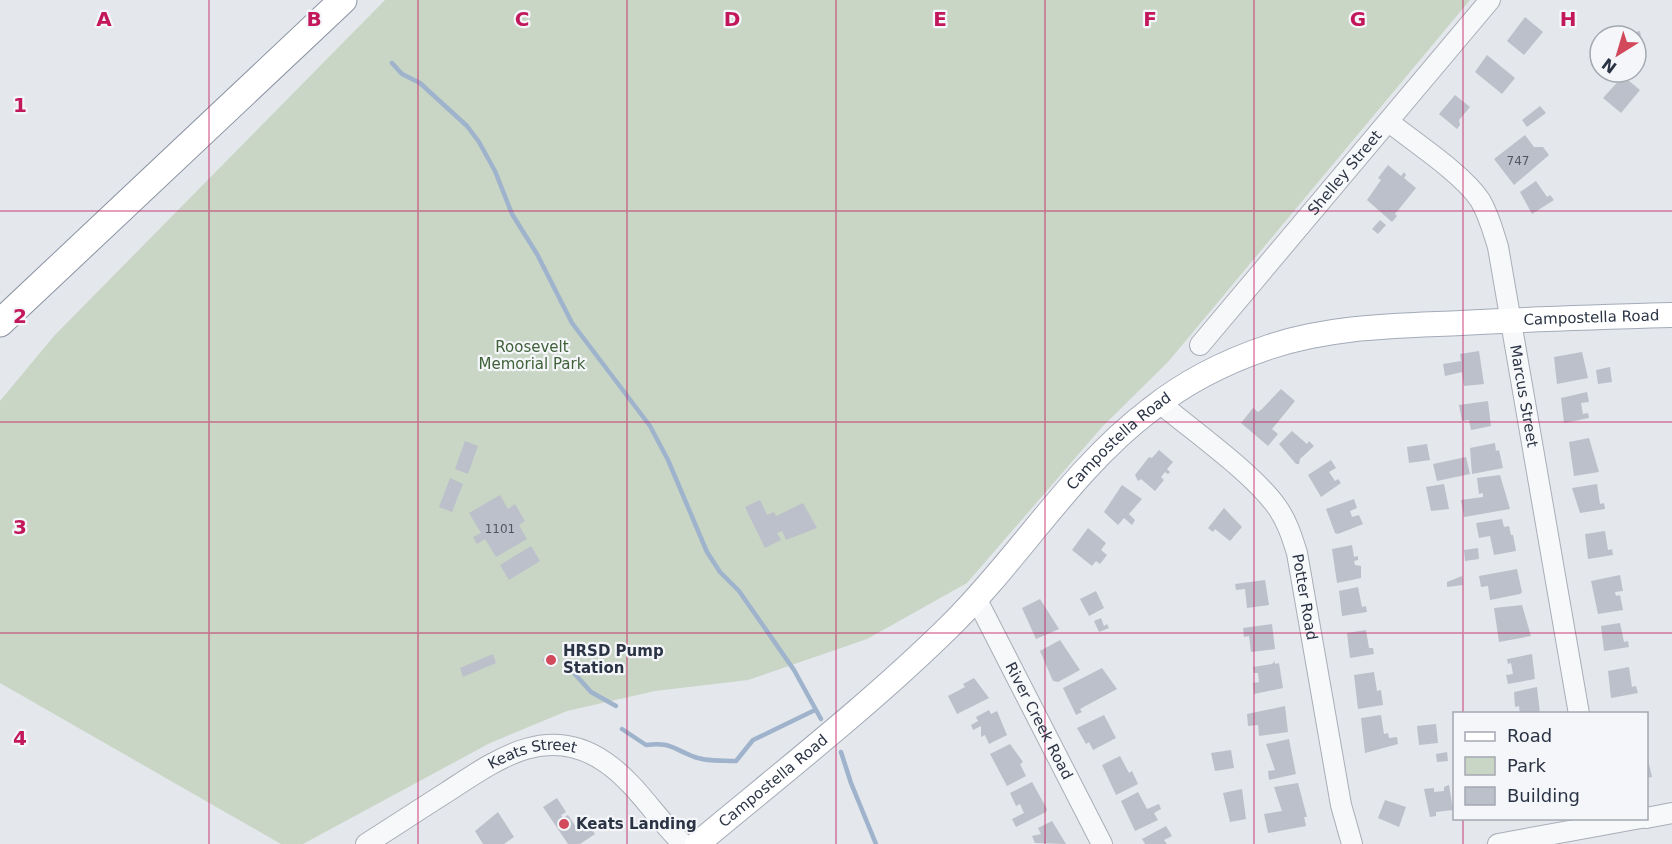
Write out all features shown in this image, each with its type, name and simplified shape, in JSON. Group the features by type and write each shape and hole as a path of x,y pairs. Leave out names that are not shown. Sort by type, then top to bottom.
{"highway":[{"path":"0,323 343,0"}],"main road":[{"name":"Campostella Road","path":"697,844 934,642 976,598 1119,436 1160,403 1228,363 1294,340 1356,328 1672,315"}],"street":[{"name":"Shelley Street","path":"1200,345 1490,0"},
{"name":"Marcus Street","path":"1389,122 1448,169 1478,198 1489,216 1498,248 1579,712"},
{"name":"Potter Road","path":"1160,403 1259,486 1277,507 1289,528 1297,553 1341,805 1352,844"},
{"name":"River Creek Road","path":"976,598 1102,844"},
{"name":"Keats Street","path":"366,844 496,759 527,747 547,745 573,748 603,760 624,778 683,844"},
{"path":"1648,818 1672,813"},
{"path":"1498,844 1599,829 1637,820"}],"green space":[{"name":"Roosevelt Memorial Park","path":"385,0 1470,0 1168,362 1102,427 967,583 867,639 748,680 655,691 567,711 490,743 303,844 281,844 0,683 0,401 54,336"}],"building":[{"path":"1525,17 1543,32 1524,55 1507,41"},
{"path":"1487,55 1515,78 1502,94 1475,72"},
{"path":"1616,84 1633,84 1640,90 1621,113 1603,98"},
{"path":"1455,95 1470,107 1459,120 1460,125 1457,129 1439,114"},
{"path":"1540,106 1546,113 1527,127 1522,120"},
{"path":"1525,135 1534,147 1543,147 1549,155 1514,185 1494,159"},
{"path":"1388,165 1401,176 1404,172 1406,175 1404,178 1416,188 1395,214 1397,216 1392,222 1367,200 1381,180 1378,178"},
{"path":"1536,181 1547,197 1550,195 1554,200 1532,214 1520,192"},
{"path":"1380,220 1386,225 1378,234 1372,229"},
{"path":"1479,351 1484,384 1464,386 1462,372 1445,376 1443,364 1461,361 1460,354"},
{"path":"1582,352 1588,378 1557,384 1554,357"},
{"path":"1610,367 1612,382 1598,384 1596,370"},
{"path":"1281,389 1295,401 1272,429 1278,434 1268,446 1241,423 1253,408 1258,412"},
{"path":"1587,392 1589,402 1581,403 1583,414 1588,413 1589,418 1564,423 1561,398"},
{"path":"1488,401 1491,426 1471,430 1469,420 1462,421 1459,405"},
{"path":"1292,431 1307,444 1309,441 1314,446 1300,459 1299,464 1296,464 1279,444"},
{"path":"1589,438 1599,472 1574,476 1569,442"},
{"path":"465,441 478,446 468,474 455,469"},
{"path":"1495,443 1503,468 1472,474 1470,448"},
{"path":"1427,444 1430,460 1409,463 1407,447"},
{"path":"1159,450 1173,462 1167,469 1170,472 1168,474 1165,472 1161,477 1164,480 1155,491 1141,479 1138,481 1135,475 1149,457 1152,458"},
{"path":"1466,457 1470,474 1437,481 1433,464"},
{"path":"1331,460 1336,468 1329,472 1335,481 1338,479 1341,483 1321,497 1308,475"},
{"path":"1500,475 1510,509 1464,517 1461,500 1483,497 1483,493 1479,494 1477,478"},
{"path":"450,478 463,484 452,512 439,507"},
{"path":"1444,484 1449,509 1431,511 1426,487"},
{"path":"1597,484 1600,504 1604,503 1605,509 1580,513 1572,488"},
{"path":"1122,485 1142,499 1129,514 1135,520 1132,525 1124,518 1118,525 1104,512"},
{"path":"500,495 508,509 515,504 525,521 519,525 527,539 496,557 485,539 477,544 473,537 481,533 469,513"},
{"path":"1354,499 1357,508 1350,511 1352,517 1359,515 1363,524 1338,534 1335,533 1326,509"},
{"path":"760,500 767,515 774,512 776,516 803,503 817,528 786,540 782,531 777,533 781,540 765,548 745,507"},
{"path":"1224,508 1242,527 1230,541 1215,529 1213,532 1208,528"},
{"path":"1502,519 1504,527 1509,526 1511,535 1513,535 1516,551 1494,555 1490,536 1479,538 1476,523"},
{"path":"1088,528 1106,543 1101,550 1107,555 1100,564 1096,561 1092,566 1072,550"},
{"path":"1605,531 1608,550 1612,549 1613,555 1588,559 1585,534"},
{"path":"1352,545 1354,557 1358,556 1358,560 1354,561 1355,565 1361,566 1361,578 1337,583 1332,549"},
{"path":"531,546 540,561 509,580 500,565"},
{"path":"1478,548 1479,559 1465,561 1464,550"},
{"path":"1517,569 1522,592 1490,600 1488,586 1481,587 1479,576"},
{"path":"1620,575 1623,591 1615,592 1616,596 1620,595 1623,610 1598,614 1591,581"},
{"path":"1462,576 1463,585 1447,587 1447,582"},
{"path":"1265,580 1269,605 1247,608 1245,589 1236,590 1235,584"},
{"path":"1358,587 1362,607 1366,606 1367,612 1342,616 1339,591"},
{"path":"1096,591 1104,608 1089,616 1080,599"},
{"path":"1040,599 1059,629 1036,639 1022,608"},
{"path":"1522,605 1531,636 1499,642 1494,608"},
{"path":"1101,618 1104,626 1107,624 1109,628 1099,632 1094,621"},
{"path":"1620,623 1624,642 1628,641 1629,647 1604,651 1601,626"},
{"path":"1272,624 1275,649 1251,652 1249,636 1244,637 1243,628"},
{"path":"1366,630 1369,648 1373,648 1374,654 1350,658 1347,633"},
{"path":"1060,640 1080,670 1058,682 1053,681 1040,651"},
{"name":"HRSD Pump Station","path":"551,651 560,660 550,669 542,660"},
{"path":"493,654 496,663 463,677 460,668"},
{"path":"1532,654 1535,679 1508,684 1506,675 1513,674 1511,663 1508,664 1507,659"},
{"path":"1275,661 1275,664 1279,663 1283,688 1254,694 1253,683 1259,682 1258,673 1254,673 1253,667 1272,664"},
{"path":"1629,667 1632,687 1636,686 1638,693 1611,698 1608,671"},
{"path":"1102,668 1117,689 1080,709 1082,712 1076,715 1063,688"},
{"path":"1374,672 1377,691 1381,690 1383,705 1358,709 1354,675"},
{"path":"974,678 989,698 957,714 948,696 965,687 963,684"},
{"path":"1537,687 1540,712 1520,712 1519,706 1515,707 1514,692"},
{"path":"1285,706 1288,732 1259,736 1258,725 1248,726 1247,714"},
{"path":"989,710 991,714 997,711 1007,735 989,744 985,735 981,737 981,726 973,730 971,725 978,721 976,717"},
{"path":"1104,715 1116,738 1093,750 1089,742 1086,744 1077,728"},
{"path":"1381,715 1384,734 1388,733 1389,738 1397,737 1398,744 1365,753 1361,718"},
{"path":"1436,724 1438,743 1419,745 1417,726"},
{"path":"1289,739 1296,774 1269,780 1268,771 1275,770 1266,744"},
{"path":"1010,744 1023,762 1020,764 1026,776 1007,786 990,754"},
{"path":"1231,750 1234,768 1215,771 1211,753"},
{"path":"1447,752 1448,761 1437,762 1436,754"},
{"path":"1120,756 1129,773 1132,771 1138,784 1116,795 1102,765"},
{"path":"1648,760 1652,777 1648,778"},
{"path":"1032,782 1047,809 1046,812 1016,827 1012,819 1024,813 1020,804 1016,806 1010,793"},
{"path":"1298,783 1307,817 1304,817 1306,826 1268,833 1264,814 1282,811 1274,787"},
{"path":"1449,785 1453,810 1436,812 1436,816 1430,817 1424,789 1434,788 1434,792 1444,791 1444,787"},
{"path":"1242,789 1246,819 1230,822 1223,793"},
{"path":"1138,792 1147,809 1159,804 1161,809 1154,813 1158,820 1135,831 1121,801"},
{"name":"Keats Landing","path":"557,798 566,812 561,815 563,818 568,815 576,827 586,820 595,834 580,844 568,844 543,807"},
{"path":"1385,800 1406,807 1399,827 1378,818"},
{"path":"498,812 514,837 504,844 483,844 475,831"},
{"path":"1052,821 1066,844 1035,843 1032,836 1041,834 1038,828"},
{"path":"1166,826 1172,836 1164,840 1167,844 1145,844 1142,839"}],"waterway":[{"path":"392,63 402,74 420,83 467,126 479,142 495,171 512,214 537,254 572,323 650,426 668,460 707,552 720,572 739,591 794,670 821,719"},
{"path":"574,673 591,692 616,706"},
{"path":"622,729 646,745 666,745 703,759 736,761 753,740 815,710"},
{"path":"841,752 876,844"}],"place":[{"name":"HRSD Pump Station","path":"551,660"},
{"name":"Keats Landing","path":"564,824"}]}
